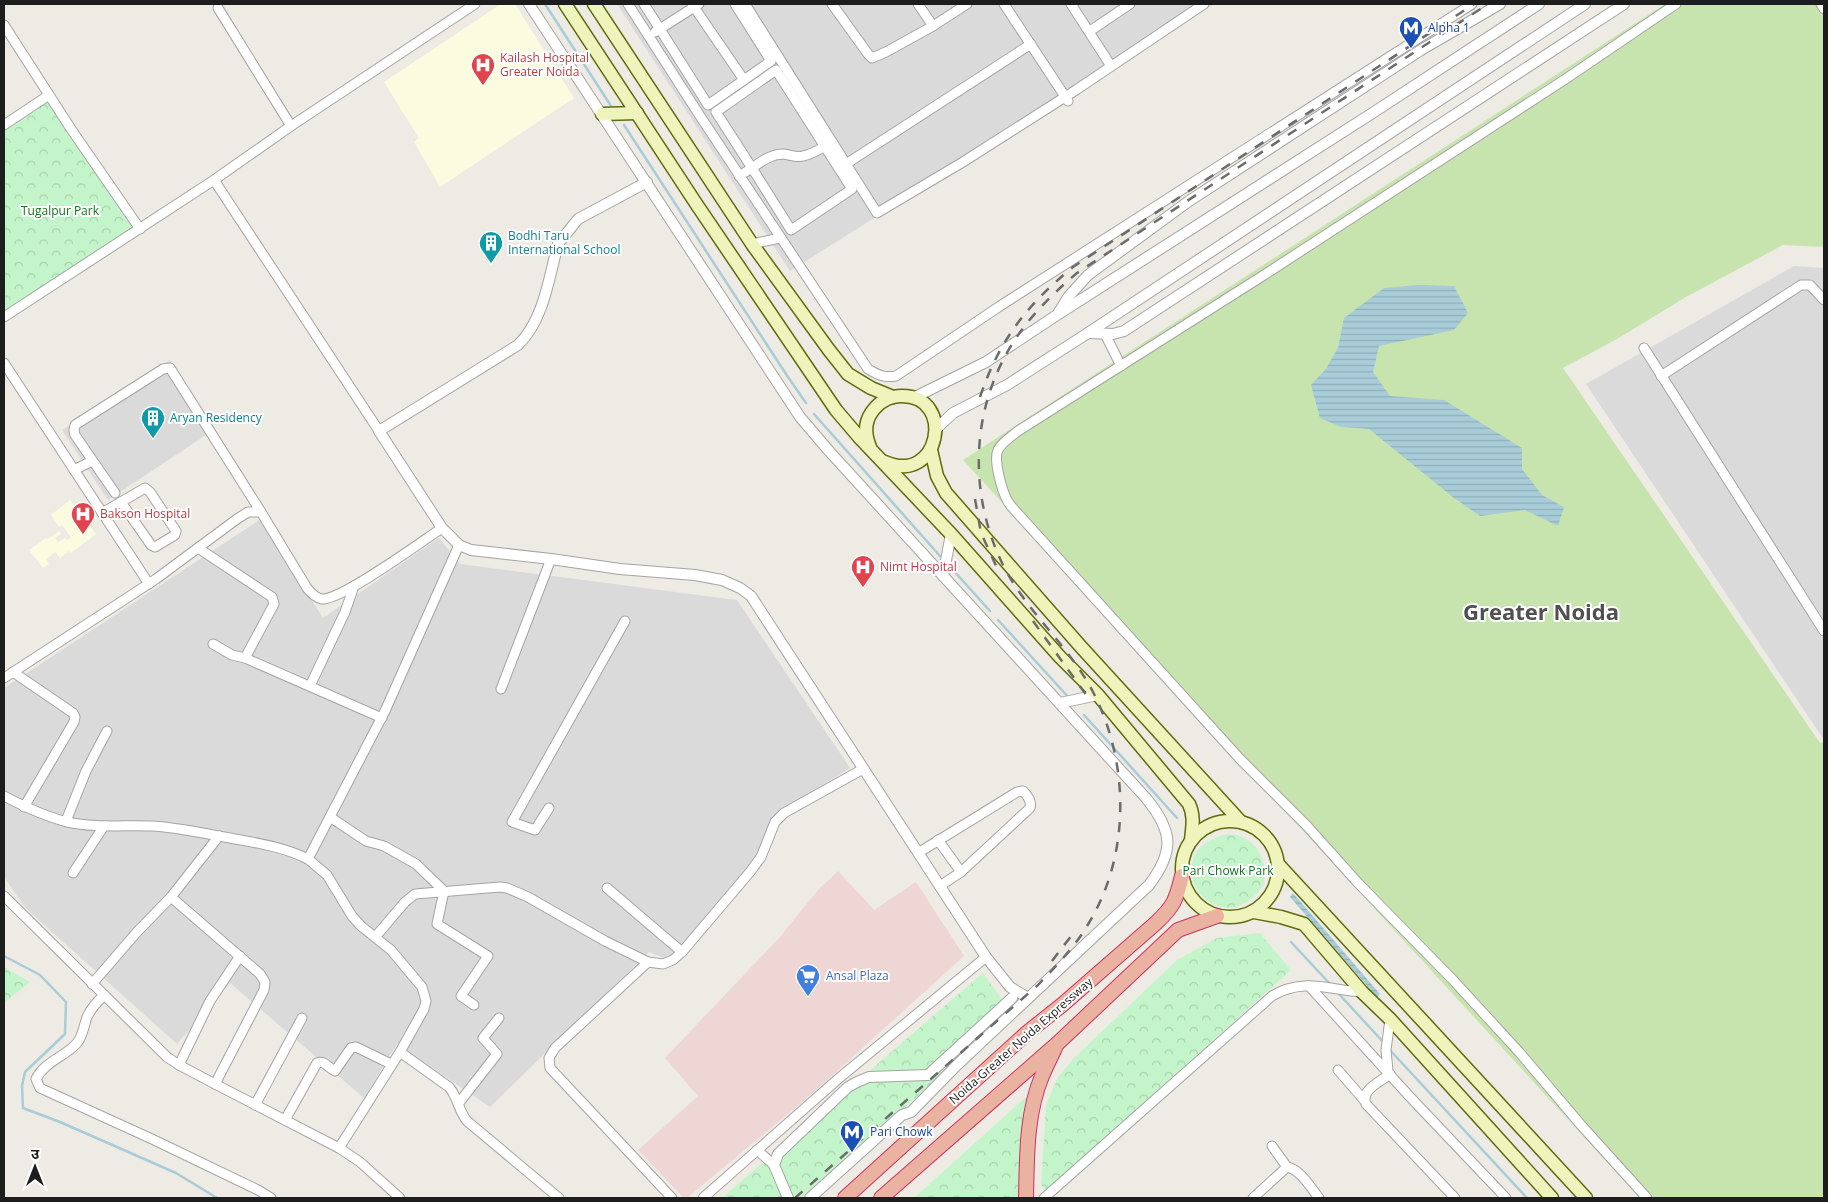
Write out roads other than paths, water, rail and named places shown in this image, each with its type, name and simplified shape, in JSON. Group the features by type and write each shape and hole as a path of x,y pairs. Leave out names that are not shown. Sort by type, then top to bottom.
{"highway":[{"name":"Noida-Greater Noida Expressway","path":"845,1198 1028,1032 1156,924 1176,900 1182,876"},
{"name":"Noida-Greater Noida Expressway","path":"881,1198 1058,1042 1178,930 1217,916"},
{"path":"1026,1198 1029,1128 1035,1096 1041,1076 1058,1042"}],"main road":[{"path":"565,4 836,410 951,534 1060,657 1098,695 1189,804 1194,820 1190,842"},
{"path":"594,4 752,244 829,350 848,374 871,388 893,397"},
{"path":"602,114 636,113"},
{"path":"870,447 866,430 871,412 885,400 904,396 913,398 925,405 933,416 936,429 935,440 931,450 918,462 909,465 900,466 882,461"},
{"path":"931,450 937,476 946,493 1082,648 1241,822"},
{"path":"1227,820 1241,822 1255,828 1267,837 1275,850 1279,865 1278,879 1274,892 1265,904 1254,912 1242,916 1230,918 1217,916 1204,910 1186,890 1182,876 1182,864 1190,842 1200,831 1213,824 1227,820"},
{"path":"1279,865 1586,1198"},
{"path":"1254,912 1304,924 1362,992 1390,1019 1552,1198"}],"street":[{"path":"4,317 214,180 291,126 475,4"},
{"path":"529,4 800,417 1159,814 1166,828 1167,848 1160,870 1149,885 957,1065 911,1112 902,1115 810,1198"},
{"path":"628,4 739,176 868,369 879,376 887,377 896,376 1472,4"},
{"path":"644,4 708,105 771,61 735,4"},
{"path":"745,4 828,144 852,189 791,230 716,112 776,70 828,144 846,164 876,213 1067,99 1111,66 1204,4"},
{"path":"844,4 834,6 872,58 933,26 967,4"},
{"path":"918,4 933,26"},
{"path":"1004,4 1067,99"},
{"path":"1071,4 1111,66"},
{"path":"1090,31 1130,4"},
{"path":"1057,315 1069,296 1088,275 1189,201 1421,50 1500,4"},
{"path":"913,398 986,362 1539,4"},
{"path":"936,429 953,413 1007,385 1088,333 1585,4"},
{"path":"1088,333 1113,334 1124,331 1624,4"},
{"path":"1647,1198 1581,1125 1520,1053 1306,826 1240,759 1007,502 997,460 998,450 1018,431 1567,78 1676,4"},
{"path":"1821,4 1824,9"},
{"path":"648,35 695,5 744,80"},
{"path":"218,8 291,126"},
{"path":"4,25 49,95 140,228"},
{"path":"846,164 1031,44"},
{"path":"4,125 49,95"},
{"path":"739,176 766,158 776,155 801,157 828,144"},
{"path":"214,180 442,528 458,544 480,552 695,575 722,580 740,588 751,596 986,957 1011,992 1015,1010"},
{"path":"379,431 518,345 528,335 536,321 558,244 565,233 578,219 647,182"},
{"path":"752,244 780,238"},
{"path":"1661,376 1801,285 1810,285 1824,300"},
{"path":"1105,334 1121,366"},
{"path":"1644,348 1824,632"},
{"path":"4,363 149,584"},
{"path":"115,493 75,435 75,425 163,369 170,368 307,588 314,595 321,599 333,598 442,528"},
{"path":"74,470 92,461"},
{"path":"102,513 145,488 148,489 176,531 175,535 158,546 151,545 121,502"},
{"path":"4,678 149,584 242,515 248,512 261,512"},
{"path":"943,576 951,534"},
{"path":"308,859 382,718 458,544"},
{"path":"198,548 274,600 274,604 245,658"},
{"path":"500,689 551,559"},
{"path":"310,686 345,612 354,586"},
{"path":"549,808 535,830 512,822 625,621"},
{"path":"213,644 232,655 245,658 382,718"},
{"path":"14,672 75,717 74,722 24,807"},
{"path":"1060,703 1098,695"},
{"path":"66,821 86,771 107,731"},
{"path":"376,936 411,896 418,892 500,887 508,888 528,897 648,962 663,964 673,960 682,952 750,872 761,856 775,822 784,813 864,769"},
{"path":"918,853 1017,792 1022,791 1026,794 1031,803 1030,808 961,872 940,886"},
{"path":"4,796 35,812 66,821 104,826 153,826 270,845 292,851 308,859 327,875 352,916 361,926 376,936 391,950 422,988 426,1001 424,1009 400,1052 339,1148"},
{"path":"330,817 366,841 384,846 416,864 444,891"},
{"path":"73,873 104,826"},
{"path":"92,984 137,932 171,897 219,836"},
{"path":"938,840 961,872"},
{"path":"607,888 682,952"},
{"path":"444,891 437,924 488,956 462,996 474,1005"},
{"path":"4,896 167,1057 339,1148 360,1162 400,1198"},
{"path":"171,897 260,974 265,982 264,990 215,1084"},
{"path":"179,1065 210,1001 240,956"},
{"path":"703,1198 848,1070 986,957"},
{"path":"648,962 556,1048 549,1058 550,1068 672,1198"},
{"path":"1309,985 1506,1198"},
{"path":"1044,1198 1272,996 1283,989 1309,985 1362,992"},
{"path":"1011,992 1028,998"},
{"path":"774,1165 778,1154 848,1088 869,1077 928,1075 1011,992"},
{"path":"104,995 93,1006 79,1041 70,1050 40,1071 36,1079 40,1088 152,1139 272,1198"},
{"path":"255,1105 302,1018"},
{"path":"458,1104 497,1054 484,1038 499,1018"},
{"path":"1389,1073 1386,1046 1390,1019"},
{"path":"285,1120 317,1063 325,1063 330,1069 335,1071 351,1048 356,1047 392,1064"},
{"path":"400,1052 449,1087 455,1094 460,1113 467,1121 559,1198"},
{"path":"848,1070 857,1082"},
{"path":"1338,1070 1366,1104 1455,1198"},
{"path":"1364,1100 1366,1091 1389,1073"},
{"path":"911,1112 932,1119"},
{"path":"1272,1146 1287,1167 1293,1168 1319,1198"},
{"path":"757,1150 774,1165 788,1198"},
{"path":"1253,1198 1287,1167"}],"water":[{"path":"1418,285 1454,286 1468,313 1454,330 1379,346 1373,372 1390,396 1444,400 1522,448 1522,469 1542,495 1564,507 1558,526 1525,510 1480,516 1454,498 1369,429 1341,427 1320,418 1311,385 1325,370 1338,348 1344,318 1384,288"},
{"path":"1293,893 1380,994 1377,997 1290,897"}],"waterway":[{"path":"545,4 611,106"},
{"path":"624,125 806,403"},
{"path":"814,414 940,556"},
{"path":"954,571 990,611"},
{"path":"998,620 1070,699"},
{"path":"1084,715 1177,818"},
{"path":"1291,942 1331,985"},
{"path":"4,956 40,975 66,1002 65,1034 25,1072 22,1086 23,1108 60,1122 176,1173 217,1198"},
{"path":"1338,993 1385,1044"},
{"path":"1388,1048 1527,1198"}],"railway":[{"path":"980,397 996,358 1016,325 1042,295 1073,267 1474,4"},
{"path":"795,1198 1038,985 1082,934 1101,899 1112,870 1118,840 1119,778 1113,747 1104,718 1092,690 1082,674 1012,582 991,536 983,506 979,476 979,445 984,415 992,386 1004,358 1021,331 1034,315 1077,273 1488,4"},
{"path":"975,499 981,533 998,570"},
{"path":"1033,621 1087,696"},
{"path":"1052,961 1075,931"}],"place":[{"name":"Alpha 1","path":"1411,49"},
{"name":"Kailash Hospital Greater Noida","path":"483,86"},
{"name":"Bodhi Taru International School","path":"491,264"},
{"name":"Aryan Residency","path":"153,439"},
{"name":"Bakson Hospital","path":"83,535"},
{"name":"Nimt Hospital","path":"863,588"},
{"name":"Ansal Plaza","path":"808,997"},
{"name":"Pari Chowk","path":"852,1153"}],"district":[{"name":"Greater Noida","path":"1541,612"}],"park label":[{"name":"Tugalpur Park","path":"60,211"},
{"name":"Pari Chowk Park","path":"1228,871"}]}
